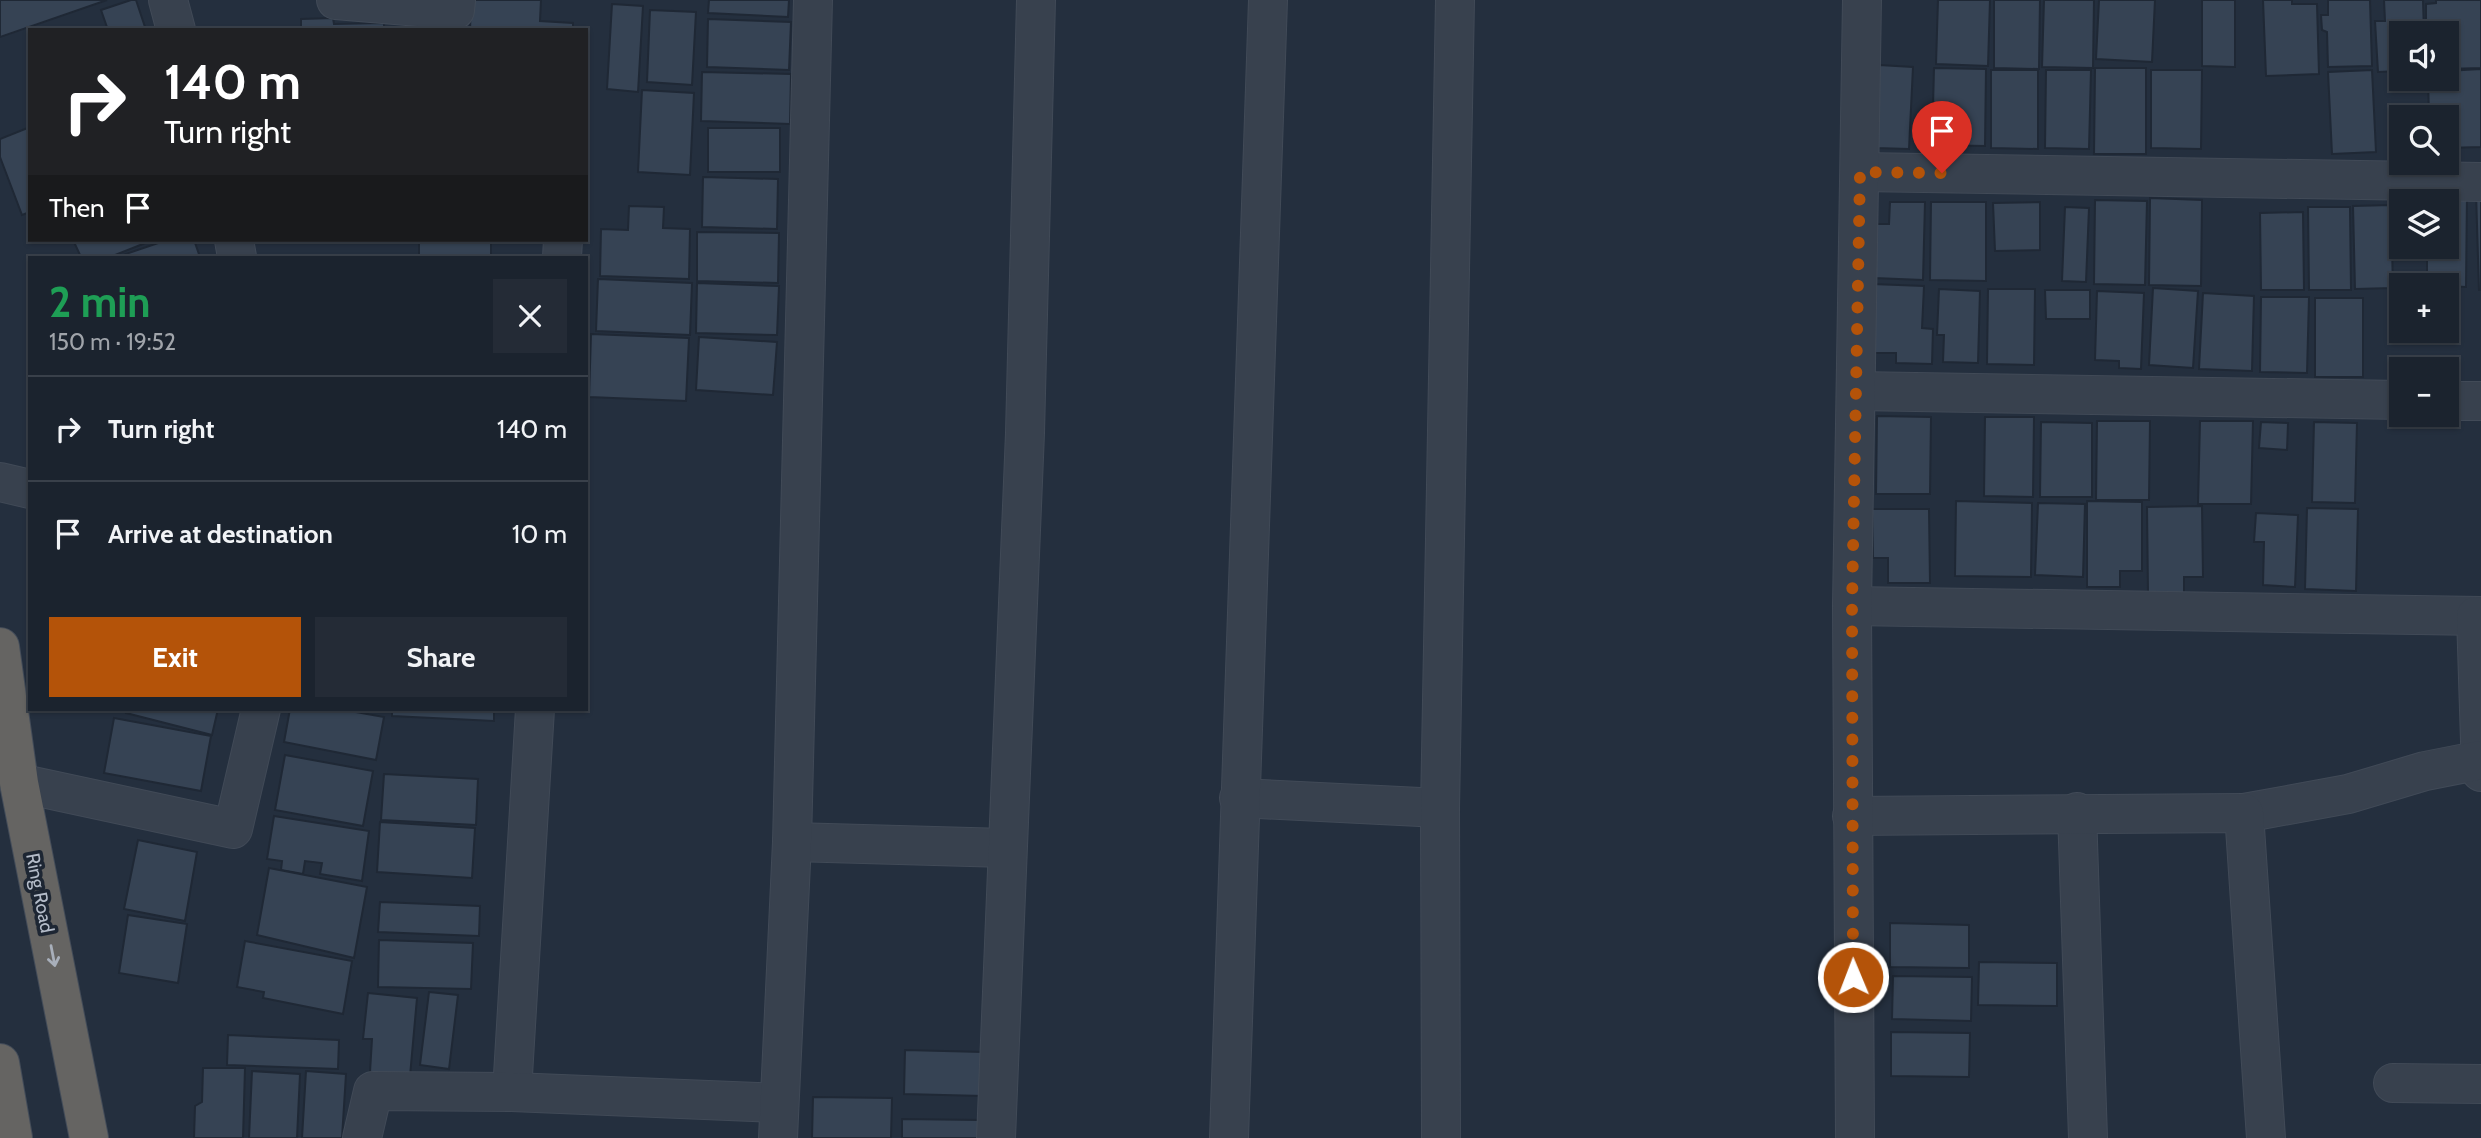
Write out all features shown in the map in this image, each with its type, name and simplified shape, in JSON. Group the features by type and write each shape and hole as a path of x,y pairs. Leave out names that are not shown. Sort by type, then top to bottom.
{"highway":[{"name":"Ring Road","path":"0,647 19,783 89,1138"},
{"path":"2,1083 13,1138"}],"street":[{"path":"168,0 175,28"},
{"path":"336,0 455,13"},
{"path":"362,1138 373,1091 512,1092 778,1121 792,842 813,0"},
{"path":"996,1138 1024,433 1035,0"},
{"path":"1229,1138 1268,0"},
{"path":"1441,1138 1440,808 1455,0"},
{"path":"1855,1138 1852,606 1862,0"},
{"path":"1860,172 2481,182"},
{"path":"1856,391 2389,400"},
{"path":"2459,401 2481,401"},
{"path":"0,482 28,489"},
{"path":"1852,606 2478,616 2481,772"},
{"path":"19,783 233,829 261,711"},
{"path":"512,1092 535,711"},
{"path":"1852,817 2077,812 2244,813 2348,794 2426,771 2481,760"},
{"path":"1239,798 1440,808"},
{"path":"2077,812 2088,1138"},
{"path":"2244,813 2266,1138"},
{"path":"792,842 1006,848"},
{"path":"2393,1083 2481,1084"}],"building":[{"path":"0,0 107,0 0,37"},
{"path":"136,0 145,28 107,28 101,10"},
{"path":"471,0 541,0 540,21 573,23 573,28 470,28"},
{"path":"709,0 789,0 788,17 708,13"},
{"path":"1938,0 1990,0 1988,66 1936,64"},
{"path":"1994,0 2040,0 2039,69 1994,68"},
{"path":"2044,0 2094,0 2093,68 2042,67"},
{"path":"2099,0 2155,0 2152,62 2096,59"},
{"path":"2202,0 2235,0 2235,67 2202,66"},
{"path":"2263,0 2292,0 2292,4 2317,4 2319,74 2266,76"},
{"path":"2328,0 2370,0 2372,66 2328,67 2327,32 2322,30 2321,15 2328,15"},
{"path":"2384,0 2423,0 2424,21 2389,21 2389,72 2378,72 2375,21 2385,21"},
{"path":"2436,0 2481,0 2481,68 2459,69 2459,21 2426,21 2426,4 2436,3"},
{"path":"612,4 643,6 638,92 607,89"},
{"path":"650,10 696,12 692,85 647,82"},
{"path":"333,18 334,24 384,23 384,28 301,28 301,19"},
{"path":"708,19 791,22 789,70 707,67"},
{"path":"1879,65 1913,67 1909,149 1875,148"},
{"path":"1934,68 1986,69 1985,146 1932,145"},
{"path":"2095,68 2146,68 2146,154 2094,154"},
{"path":"2481,69 2481,147 2459,148 2459,105 2429,105 2428,91 2459,91 2459,70"},
{"path":"1991,70 2038,70 2038,149 1991,148"},
{"path":"2046,70 2091,70 2089,149 2045,148"},
{"path":"2151,70 2202,70 2201,149 2151,148"},
{"path":"2372,70 2376,152 2332,154 2328,72"},
{"path":"702,72 791,74 790,124 701,121"},
{"path":"642,90 694,93 690,175 638,172"},
{"path":"28,128 28,213 22,215 0,157 0,139"},
{"path":"708,128 780,128 780,172 708,172"},
{"path":"703,177 778,179 777,229 702,227"},
{"path":"2459,192 2467,192 2466,287 2459,287 2459,273 2427,273 2427,259 2459,259"},
{"path":"2476,192 2481,192 2481,290 2479,290"},
{"path":"2150,198 2202,200 2201,286 2149,285"},
{"path":"2095,200 2147,201 2145,285 2094,284"},
{"path":"1890,202 1925,202 1923,280 1874,278 1875,224 1889,224"},
{"path":"1931,202 1986,202 1986,281 1930,280"},
{"path":"2040,202 2040,250 1995,251 1993,203"},
{"path":"2389,205 2389,259 2392,259 2393,273 2389,273 2389,288 2355,289 2353,206"},
{"path":"629,206 664,207 663,228 690,229 689,279 600,276 601,229 628,230"},
{"path":"2065,207 2089,208 2086,282 2062,281"},
{"path":"2308,207 2350,207 2351,290 2309,290"},
{"path":"2303,212 2304,290 2261,290 2260,213"},
{"path":"697,232 779,233 778,283 697,281"},
{"path":"74,242 148,242 113,256 81,256"},
{"path":"161,242 195,242 200,256 120,256"},
{"path":"419,242 491,242 491,256 419,256"},
{"path":"598,279 692,283 690,335 596,331"},
{"path":"697,283 779,286 777,335 696,333"},
{"path":"1872,284 1924,286 1922,328 1933,329 1932,364 1896,363 1896,353 1870,353"},
{"path":"2153,288 2198,291 2193,368 2149,365"},
{"path":"1939,289 1980,291 1978,363 1943,362 1944,335 1937,335"},
{"path":"1988,289 2035,289 2034,365 1987,364"},
{"path":"2045,290 2090,290 2090,319 2046,319"},
{"path":"2097,291 2144,293 2141,369 2119,368 2119,361 2095,360"},
{"path":"2203,293 2254,296 2252,371 2199,369"},
{"path":"2261,297 2309,297 2307,373 2260,372"},
{"path":"2315,298 2363,298 2363,377 2315,377"},
{"path":"591,334 689,338 686,401 589,397"},
{"path":"699,337 777,342 773,395 696,390"},
{"path":"1877,416 1931,417 1930,494 1876,494"},
{"path":"1985,417 2034,417 2033,497 1984,496"},
{"path":"2097,421 2150,421 2149,500 2096,500"},
{"path":"2200,421 2253,421 2251,504 2198,504"},
{"path":"2041,422 2092,423 2092,497 2040,497"},
{"path":"2261,422 2288,423 2287,450 2259,448"},
{"path":"2314,422 2357,423 2355,503 2312,502"},
{"path":"1956,501 2032,503 2031,577 1955,576"},
{"path":"2087,501 2142,502 2142,571 2120,571 2120,587 2087,587"},
{"path":"2038,503 2085,504 2083,577 2035,575"},
{"path":"2202,506 2203,577 2184,577 2184,593 2148,593 2147,507"},
{"path":"2307,508 2358,509 2356,591 2305,589"},
{"path":"1872,509 1929,509 1930,583 1888,583 1888,558 1873,558"},
{"path":"2256,513 2298,515 2295,587 2263,585 2264,542 2254,542"},
{"path":"126,711 218,711 212,735"},
{"path":"290,711 350,711 384,717 376,760 284,742"},
{"path":"392,711 494,711 494,721 392,716"},
{"path":"114,718 211,736 201,791 104,773"},
{"path":"285,755 373,771 363,826 275,810"},
{"path":"384,774 478,779 476,825 381,820"},
{"path":"274,816 369,831 362,881 320,874 322,863 305,861 303,874 281,870 282,861 267,859"},
{"path":"380,822 475,828 472,878 377,872"},
{"path":"138,840 197,852 185,921 124,909"},
{"path":"269,868 367,887 354,958 257,935"},
{"path":"380,902 480,906 479,936 378,932"},
{"path":"128,915 187,924 178,983 119,973"},
{"path":"1890,923 1969,925 1969,968 1890,967"},
{"path":"379,940 473,943 471,989 378,987"},
{"path":"245,941 352,961 343,1014 263,998 264,992 237,987"},
{"path":"1979,962 2057,963 2057,1006 1978,1005"},
{"path":"1893,976 1972,977 1971,1021 1892,1019"},
{"path":"429,992 458,995 449,1069 420,1065"},
{"path":"368,993 417,998 410,1076 370,1072 372,1039 363,1039"},
{"path":"1891,1032 1970,1033 1969,1077 1891,1076"},
{"path":"228,1035 339,1040 338,1069 227,1065"},
{"path":"905,1050 983,1052 983,1096 904,1094"},
{"path":"203,1068 245,1068 243,1138 194,1138 195,1106 202,1102"},
{"path":"252,1071 300,1074 297,1138 249,1138"},
{"path":"306,1071 346,1074 342,1138 302,1138"},
{"path":"813,1097 892,1098 891,1138 812,1138"},
{"path":"902,1119 980,1120 980,1138 902,1138"}],"route":[{"path":"1853,977 1852,606 1860,172 1942,173"}]}
